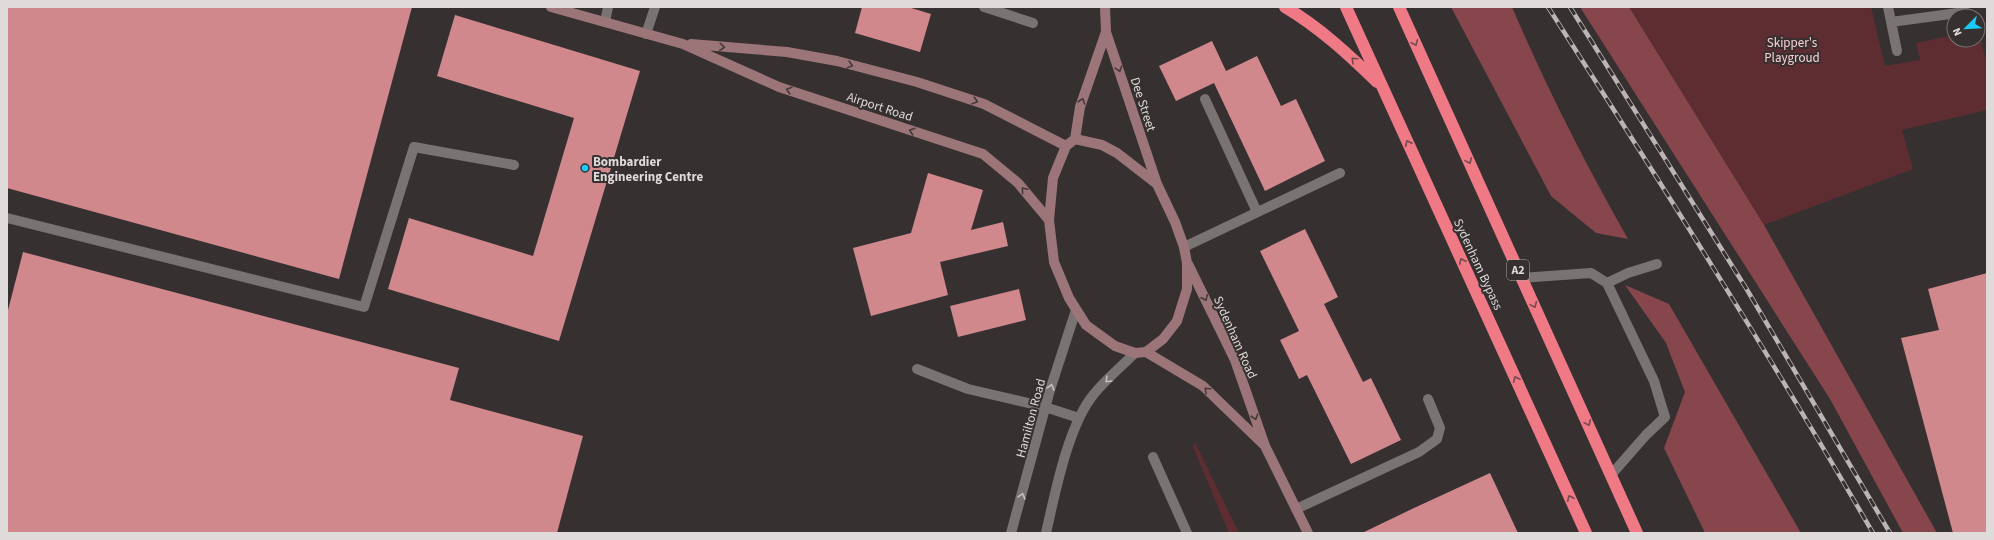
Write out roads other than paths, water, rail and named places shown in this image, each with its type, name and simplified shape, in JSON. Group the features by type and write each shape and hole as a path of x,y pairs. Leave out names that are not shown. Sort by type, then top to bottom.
{"highway":[{"path":"1285,7 1301,16 1325,35 1382,87"},
{"name":"Sydenham Bypass","path":"1346,7 1586,533"},
{"name":"A2","path":"1399,7 1637,533"}],"street":[{"name":"Airport Road","path":"551,7 683,44 779,86 983,154 1018,183 1049,220"},
{"path":"605,22 608,7"},
{"path":"646,34 655,7"},
{"path":"984,7 1033,23"},
{"name":"Dee Street","path":"1106,7 1106,32 1157,184 1175,222 1184,247 1187,263"},
{"path":"1888,7 1897,51"},
{"path":"1891,22 1946,15"},
{"name":"Dee Street","path":"1075,139 1080,107 1106,32"},
{"name":"Airport Road","path":"683,44 787,52 851,65 917,82 984,104 1066,146"},
{"path":"1204,99 1257,212"},
{"path":"1066,146 1075,139 1102,145 1112,150 1157,184"},
{"name":"Sydenham Road","path":"1066,146 1053,178 1049,220 1054,262 1076,310 1086,325 1115,346 1140,352 1203,386 1265,446"},
{"path":"7,218 364,307 414,147 514,165"},
{"path":"1184,247 1340,173"},
{"path":"1046,533 1063,461 1080,418 1093,394 1140,352 1163,339 1177,321 1186,289 1187,263"},
{"name":"Sydenham Road","path":"1187,263 1235,360 1265,446 1308,533"},
{"path":"1607,283 1628,273 1657,264"},
{"path":"1522,278 1591,273 1607,283 1654,381 1665,417 1646,435 1611,475"},
{"name":"Hamilton Road","path":"1011,533 1045,407 1076,310"},
{"path":"917,369 968,390 1045,407 1080,418"},
{"path":"1296,509 1419,452 1437,439 1440,428 1428,399"},
{"path":"1153,457 1187,533"}],"railway":[{"path":"1548,7 1714,268 1873,533"},
{"path":"1570,7 1746,288 1890,533"}],"place":[{"name":"Bombardier Engineering Centre","path":"585,168"}],"park label":[{"name":"Skipper's Playgroud","path":"1792,50"}]}
